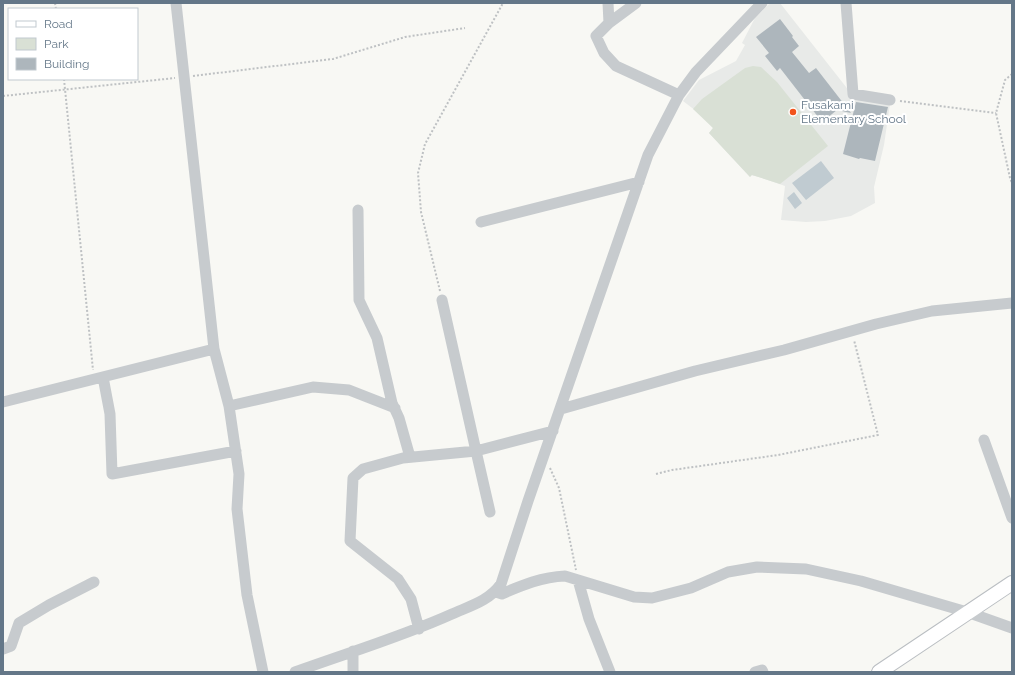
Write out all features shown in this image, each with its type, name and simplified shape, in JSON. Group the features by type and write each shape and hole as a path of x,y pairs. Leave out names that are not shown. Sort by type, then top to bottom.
{"main road":[{"path":"878,672 1012,583"}],"street":[{"path":"176,3 214,349 229,406 236,451 239,474 237,509 247,595 263,672"},
{"path":"608,3 609,23"},
{"path":"636,3 609,23 596,36 604,53 616,66 679,95"},
{"path":"295,672 419,628 484,600 496,592 501,584 648,155 679,95 696,72 762,3"},
{"path":"846,3 853,94 890,100"},
{"path":"481,222 639,182"},
{"path":"358,210 359,300 377,338 392,403 399,418 410,457"},
{"path":"442,300 490,512"},
{"path":"561,409 695,371 784,350 851,331 932,311 1012,303"},
{"path":"3,402 214,349"},
{"path":"99,378 110,414 112,474 236,451"},
{"path":"229,406 313,387 349,390 394,408"},
{"path":"419,628 411,599 398,578 350,541 353,478 363,469 403,458 476,451 553,431"},
{"path":"984,440 1007,486 1012,518"},
{"path":"496,592 502,594 527,583 555,576 565,576 634,597 652,598 691,588 728,572 757,567 806,568 861,581 967,612 1012,628"},
{"path":"578,580 589,619 610,672"},
{"path":"3,649 11,646 20,623 48,605 94,582"},
{"path":"353,651 353,672"},
{"path":"755,672 762,670 763,672"}],"path":[{"path":"442,300 420,212 418,173 425,144 503,3"},
{"path":"3,96 184,77 333,59 405,37 465,28"},
{"path":"1012,74 1004,80 996,113 1012,183"},
{"path":"64,80 99,378"},
{"path":"890,100 996,113"},
{"path":"656,474 672,470 778,455 878,435 851,331"},
{"path":"545,454 558,488 578,580"}],"shaded area":[{"name":"Fusakami Elementary School","path":"770,3 780,3 850,92 890,104 884,145 874,187 875,203 851,216 825,221 806,222 781,220 785,186 759,177 751,175 750,177 709,133 713,128 700,114 683,101 699,80 736,61 745,45 742,43 755,18"},
{"path":"821,161 834,178 806,200 792,183"},
{"path":"794,192 802,203 795,209 787,198"}],"green space":[{"path":"753,66 761,67 777,82 828,146 780,184 752,175 750,177 709,133 713,128 693,109 702,99 745,68"}],"building":[{"path":"780,19 799,46 792,52 809,73 816,68 851,113 837,110 822,122 780,68 777,71 765,56 769,53 756,37"},
{"path":"856,102 888,107 875,161 859,159 843,154"}],"place":[{"name":"Fusakami Elementary School","path":"793,112"}]}
